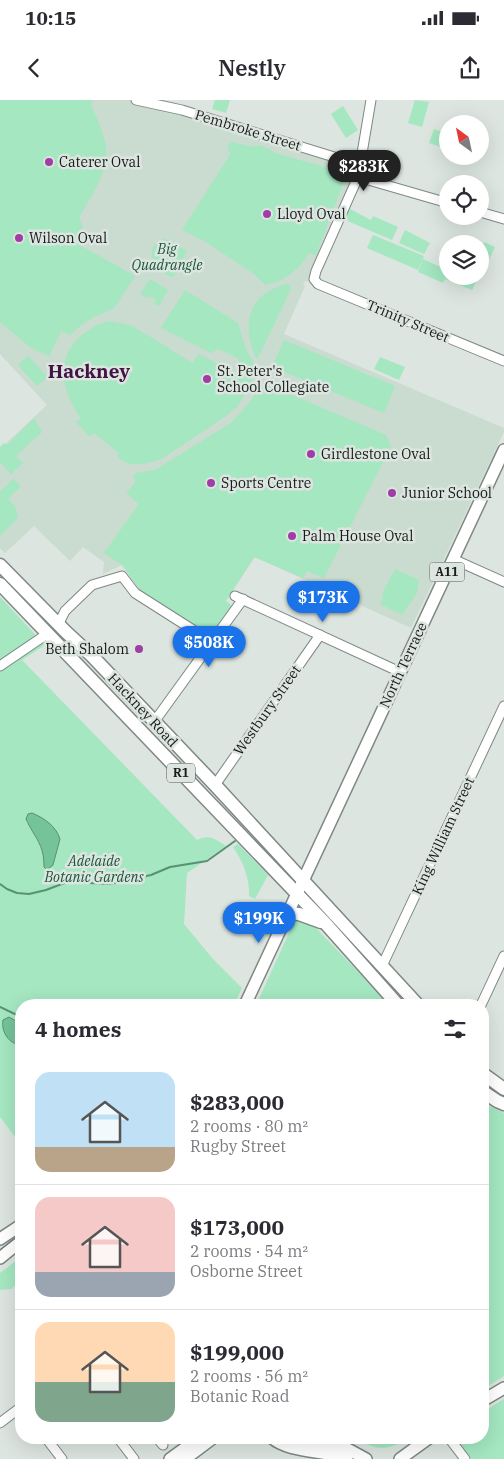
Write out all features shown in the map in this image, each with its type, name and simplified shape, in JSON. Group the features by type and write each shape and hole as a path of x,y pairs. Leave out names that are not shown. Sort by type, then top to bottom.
{"highway":[{"name":"Hackney Road","path":"0,564 92,656 303,880"},
{"path":"0,574 48,625 47,634"},
{"name":"Hackney Road","path":"0,584 297,893"},
{"path":"224,817 226,798"},
{"name":"R1","path":"303,880 412,999"},
{"name":"R1","path":"297,893 393,999"},
{"path":"287,913 299,914 326,924"},
{"path":"373,976 382,966"},
{"path":"489,1079 504,1089"},
{"path":"489,1096 504,1104"}],"main road":[{"name":"North Terrace","path":"303,880 504,450"},
{"name":"A11","path":"297,893 303,880"},
{"path":"248,999 297,893"},
{"path":"0,1239 15,1229"},
{"path":"0,1258 15,1246"},
{"path":"489,1397 504,1388"},
{"path":"166,1450 191,1454 205,1444"},
{"path":"282,1444 347,1459"},
{"path":"327,1444 344,1447 366,1459"},
{"path":"400,1459 421,1444"}],"street":[{"name":"Pembroke Street","path":"136,100 182,110 360,165"},
{"path":"370,100 358,177 439,200"},
{"name":"Trinity Street","path":"358,177 316,270 314,279 318,284 504,361"},
{"path":"489,215 504,219"},
{"path":"453,559 504,582"},
{"path":"54,620 92,585 122,576 135,593 212,642"},
{"path":"154,722 212,642 239,597 400,672"},
{"path":"0,666 47,634"},
{"name":"Westbury Street","path":"215,785 320,635"},
{"name":"King William Street","path":"382,966 504,706"},
{"path":"484,999 504,956"},
{"path":"0,1423 15,1412"},
{"path":"52,1444 62,1459"},
{"path":"123,1444 134,1459"},
{"path":"454,1444 465,1459"}],"shaded area":[{"name":"St. Peter's School Collegiate","path":"0,100 136,100 360,165 313,282 305,281 303,285 305,286 284,334 504,428 504,432 411,628 255,557 226,601 215,594 194,624 139,589 122,565 103,574 104,562 83,547 70,561 34,526 5,553 0,548 0,449 47,405 0,354"},
{"path":"32,813 49,823 56,830 60,839 53,865 47,870 44,867 41,847 26,819 28,814"},
{"path":"9,1017 15,1020 15,1043 7,1037 3,1029 3,1020"}],"green space":[{"path":"0,100 93,100 91,104 104,137 106,157 99,181 79,218 83,228 76,243 135,276 114,308 94,317 70,335 61,331 49,356 31,348 0,322"},
{"path":"215,100 230,100 226,113 212,109"},
{"path":"415,100 429,102 422,127 408,123"},
{"path":"343,106 358,130 346,138 331,114"},
{"path":"434,129 439,131 439,146 429,143"},
{"path":"232,142 252,147 260,145 278,154 329,168 339,174 343,184 316,255 309,253 291,274 279,281 265,285 254,274 209,244 182,230 231,153 227,150"},
{"path":"348,208 371,220 373,216 398,227 392,240 343,219"},
{"path":"405,230 430,243 424,254 399,243"},
{"path":"373,235 424,256 418,270 367,248"},
{"name":"Big Quadrangle","path":"164,238 187,251 174,276 171,277 150,265 153,260 152,249 161,243"},
{"path":"489,244 495,247 489,260"},
{"path":"423,259 439,266 439,281 418,272"},
{"path":"150,279 168,290 159,306 154,303 156,300 140,294"},
{"path":"287,284 290,285 291,289 258,358 256,358 249,334 251,312 264,295 274,288"},
{"path":"460,285 474,285 472,290"},
{"path":"185,290 238,323 245,347 254,364 252,369 240,365 238,358 218,349 211,353 161,328"},
{"path":"109,321 130,325 192,363 199,354 238,375 244,373 250,376 252,381 238,406 163,458 139,464 127,463 117,456 119,453 94,433 90,437 76,422 81,418 66,388 64,374 65,360 79,337 92,328"},
{"path":"284,340 395,386 384,413 272,367"},
{"path":"28,356 48,377 37,386 18,365"},
{"path":"380,357 405,367 399,380 374,369"},
{"path":"269,385 386,435 391,446 324,578 307,571 303,578 254,557 226,601 234,607 213,637 140,590 122,565 104,553 139,504 126,493 136,482 133,477 136,473 155,470 231,423 249,403 260,386"},
{"path":"34,418 42,432 16,456 23,463 11,474 0,462 0,447 4,443 7,445"},
{"path":"13,479 21,486 8,499 15,507 18,518 0,536 0,492"},
{"path":"395,569 419,580 417,593 402,615 380,604 383,598 382,594"},
{"name":"Adelaide Botanic Gardens","path":"0,597 45,645 22,660 197,840 209,837 226,846 187,873 184,924 212,958 242,988 237,999 15,999 15,1137 0,1117"},
{"path":"238,844 268,875 255,899 249,896 245,870 233,847"},
{"path":"296,918 314,926 384,999 259,999"},
{"path":"489,1106 504,1113 504,1376 489,1385"},
{"path":"15,1262 15,1286 11,1289 0,1290 0,1273"},
{"path":"504,1399 504,1459 472,1459 459,1444 489,1444 489,1408"},
{"path":"367,1444 398,1444 384,1448"}],"waterway":[{"path":"0,884 17,893 29,894 67,882 110,884 151,875 170,867 207,861 235,841"},
{"path":"0,1007 15,1014"}],"tram line":[{"path":"0,1250 15,1239"}],"place":[{"name":"Caterer Oval","path":"49,162"},
{"name":"Lloyd Oval","path":"267,214"},
{"name":"Wilson Oval","path":"19,238"},
{"name":"St. Peter's School Collegiate","path":"207,379"},
{"name":"Girdlestone Oval","path":"311,454"},
{"name":"Sports Centre","path":"211,483"},
{"name":"Junior School","path":"392,493"},
{"name":"Palm House Oval","path":"292,536"},
{"name":"Beth Shalom","path":"139,649"}],"district":[{"name":"Hackney","path":"89,371"}]}
